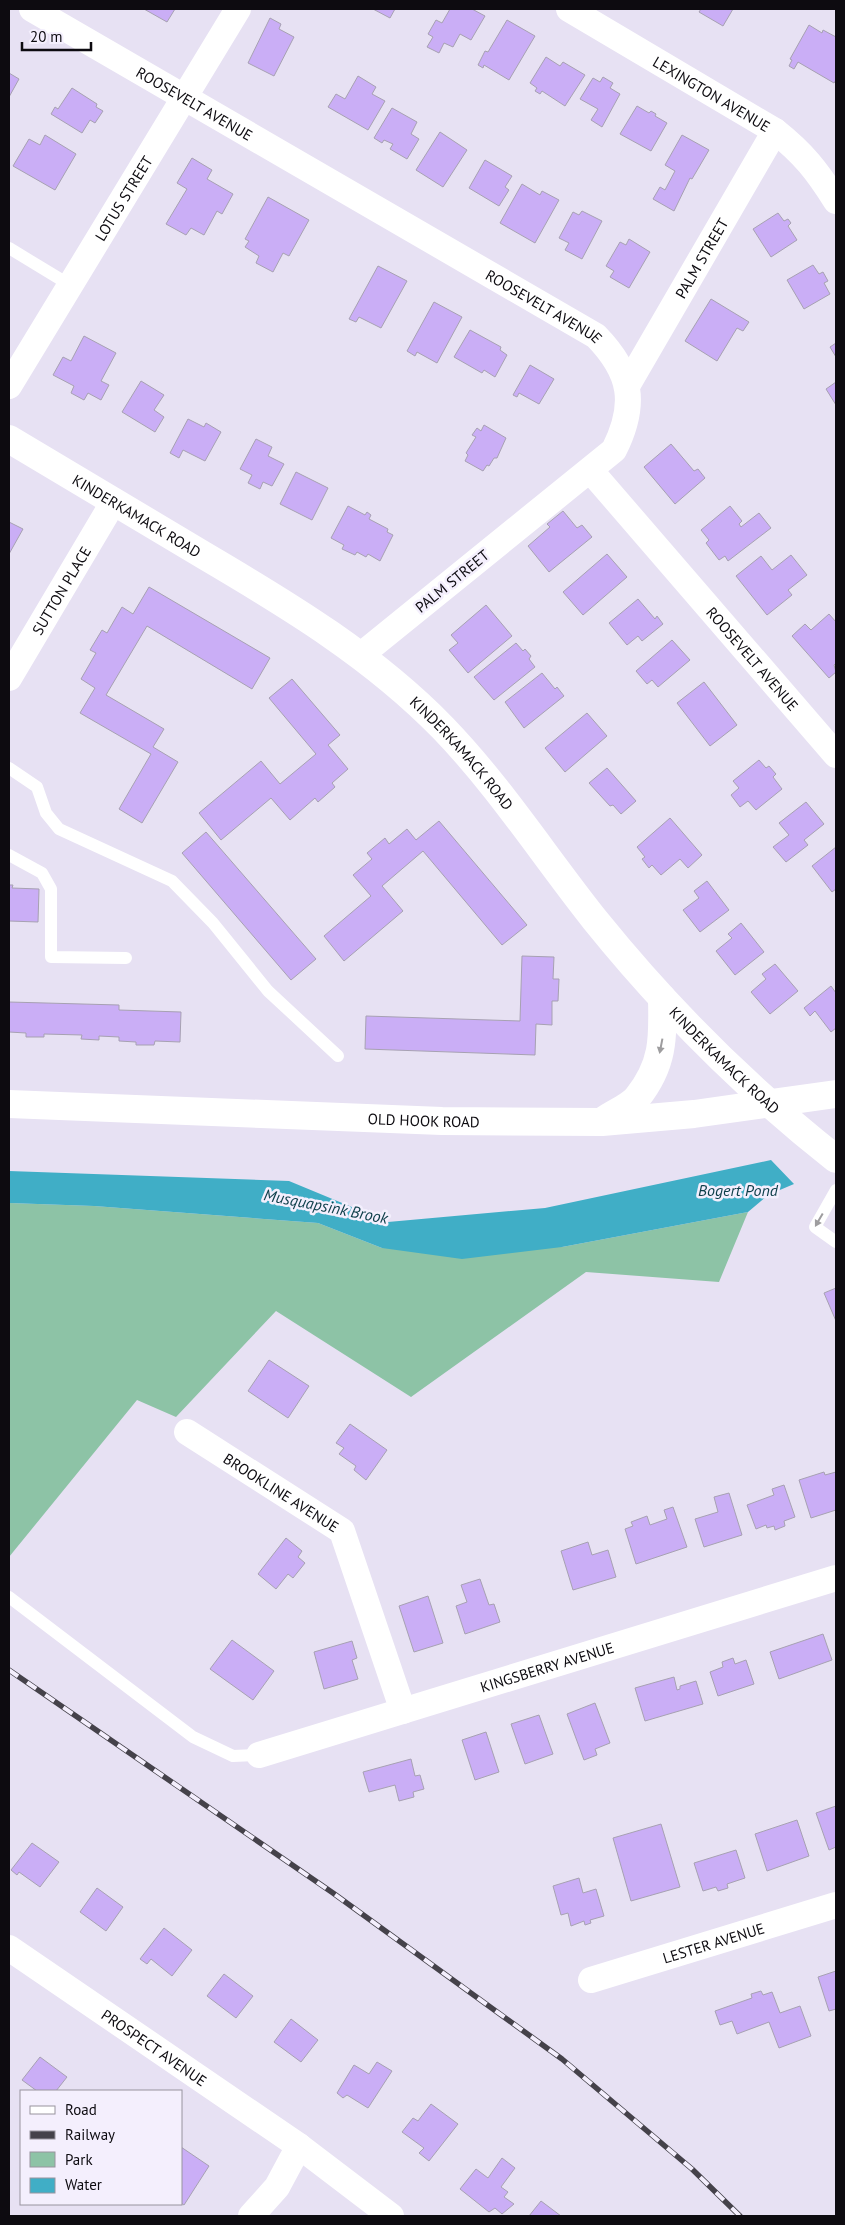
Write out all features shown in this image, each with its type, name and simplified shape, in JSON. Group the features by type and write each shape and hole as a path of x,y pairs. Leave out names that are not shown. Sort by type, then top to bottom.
{"main road":[{"name":"KINDERKAMACK ROAD","path":"9,439 301,613 361,655 391,680 442,728 489,780 596,921 662,998 770,1104 836,1159"},
{"path":"602,1122 636,1099 656,1066 663,1041 662,998"},
{"name":"OLD HOOK ROAD","path":"9,1104 442,1121 602,1122 694,1114 836,1094"}],"street":[{"name":"ROOSEVELT AVENUE","path":"32,9 596,336 612,353 624,375 627,386 628,408 624,431 614,450 590,470 836,755"},
{"name":"LOTUS STREET","path":"9,386 238,9"},
{"name":"LEXINGTON AVENUE","path":"569,9 775,131 799,149 819,174 836,201"},
{"name":"PALM STREET","path":"627,386 775,131"},
{"name":"PALM STREET","path":"361,655 590,470"},
{"name":"SUTTON PLACE","path":"9,678 114,501"},
{"name":"BROOKLINE AVENUE","path":"187,1432 342,1531 403,1711"},
{"name":"KINGSBERRY AVENUE","path":"259,1755 836,1578"},
{"name":"LESTER AVENUE","path":"591,1980 836,1905"},
{"name":"PROSPECT AVENUE","path":"9,1948 300,2146 391,2216"},
{"path":"251,2216 277,2187 300,2146"}],"lane":[{"path":"9,248 70,285"},
{"path":"9,768 37,786 46,813 59,829 172,881 213,923 268,991 338,1056"},
{"path":"9,855 42,873 51,889 51,957 126,958"},
{"path":"836,1190 814,1228 836,1242"},
{"path":"9,1597 193,1738 233,1756 259,1755"}],"green space":[{"path":"9,1203 94,1206 318,1223 382,1248 562,1247 748,1212 719,1282 586,1272 411,1397 276,1311 176,1417 137,1400 9,1557"}],"water":[{"name":"Bogert Pond","path":"771,1160 794,1184 768,1195 748,1212 562,1247 462,1259 382,1248 318,1223 94,1206 9,1203 9,1171 289,1181 388,1222 545,1208"}],"building":[{"path":"144,9 175,9 167,22"},
{"path":"373,9 395,9 390,18"},
{"path":"450,9 472,9 485,16 471,40 460,34 453,47 444,43 439,53 427,47 433,37 428,34 436,20 442,23"},
{"path":"701,9 733,9 723,26 699,12"},
{"path":"270,18 281,24 279,29 294,37 274,76 248,63"},
{"path":"507,20 535,36 509,80 484,65 483,68 478,65 485,51 488,52"},
{"path":"809,25 822,33 823,30 836,37 836,80 834,83 798,62 794,69 789,66 792,60 790,59"},
{"path":"546,57 560,66 563,62 585,75 565,106 542,91 540,94 535,91 537,88 530,83"},
{"path":"9,73 19,79 9,97"},
{"path":"358,76 376,87 372,94 385,101 368,130 328,107 336,94 345,99"},
{"path":"603,77 613,83 610,88 620,94 602,127 591,120 598,109 580,99 593,78 600,82"},
{"path":"72,88 97,104 96,107 103,111 95,123 90,120 82,133 51,114 55,107 58,109"},
{"path":"637,106 649,113 651,111 656,114 655,116 667,123 651,151 620,134"},
{"path":"392,108 417,122 411,134 419,139 407,159 390,149 393,144 384,140 382,143 374,138"},
{"path":"440,132 467,150 443,187 416,170"},
{"path":"45,135 76,154 55,190 13,166 29,139 40,145"},
{"path":"682,135 709,150 692,179 690,178 674,211 653,199 660,187 665,190 675,171 665,165"},
{"path":"192,158 212,170 207,179 233,194 222,214 217,211 204,235 191,228 186,235 166,224 187,189 177,183"},
{"path":"485,160 512,176 505,187 509,190 499,206 469,188"},
{"path":"522,184 540,195 542,191 559,200 535,243 500,223"},
{"path":"268,197 309,220 289,256 283,253 273,272 256,263 259,256 245,247 249,241 245,239"},
{"path":"582,211 602,221 582,259 565,250 569,243 559,238 573,212 579,215"},
{"path":"778,213 784,221 788,219 791,223 788,226 797,240 771,257 753,229"},
{"path":"629,239 650,252 629,288 610,277 614,271 606,266 620,242 626,245"},
{"path":"813,265 819,274 823,272 828,281 824,283 830,294 804,309 787,280"},
{"path":"378,266 407,281 381,328 359,317 356,322 349,319"},
{"path":"711,299 749,322 743,331 737,328 717,361 685,341"},
{"path":"434,302 462,317 437,363 417,352 415,356 407,351"},
{"path":"470,330 501,347 500,350 507,355 495,377 484,370 482,373 454,357"},
{"path":"84,336 116,353 101,381 109,385 101,400 88,393 84,400 71,393 74,386 53,375 63,357 71,361"},
{"path":"836,343 836,357 830,347"},
{"path":"530,365 554,379 539,404 519,393 517,397 513,395"},
{"path":"141,381 164,395 154,410 164,417 155,432 122,412"},
{"path":"836,382 836,405 826,389"},
{"path":"188,419 204,427 206,423 221,432 205,461 183,450 179,458 170,453"},
{"path":"484,425 506,438 497,458 494,458 483,471 465,461 468,455 466,453 476,437 472,435 477,428 481,431"},
{"path":"256,439 272,447 268,456 284,464 272,486 263,482 260,489 248,483 252,475 240,469"},
{"path":"671,444 694,471 698,469 705,478 675,504 644,467"},
{"path":"296,472 328,488 312,520 280,504"},
{"path":"348,506 365,515 367,512 371,515 369,519 388,529 387,532 393,535 380,561 368,554 366,557 357,552 355,555 342,549 344,545 331,538"},
{"path":"730,506 742,521 739,524 741,527 759,513 771,528 728,561 725,556 719,560 706,543 709,540 701,530"},
{"path":"563,511 577,528 582,525 592,537 549,572 528,546 550,527 547,524"},
{"path":"9,522 23,529 9,554"},
{"path":"607,554 627,577 583,615 563,592"},
{"path":"791,555 807,575 788,590 792,595 767,615 736,576 761,556 772,570"},
{"path":"149,587 270,658 252,689 147,626 106,695 164,729 153,747 178,762 142,823 119,809 151,754 80,713 95,688 81,679 96,653 90,650 102,630 107,633 122,607 133,614"},
{"path":"638,599 655,619 657,616 663,624 642,641 638,636 627,645 609,623"},
{"path":"486,605 512,636 468,673 449,650 458,643 451,635"},
{"path":"829,614 836,622 836,663 834,665 836,672 829,678 792,636 805,624 811,630"},
{"path":"672,640 690,660 658,687 652,680 647,684 636,671"},
{"path":"516,643 531,656 529,659 535,667 494,700 474,677"},
{"path":"542,673 555,689 557,687 564,696 524,728 505,702"},
{"path":"292,679 340,735 328,745 348,769 332,783 335,787 318,802 315,798 290,820 271,798 221,840 199,813 261,761 280,784 316,754 269,698"},
{"path":"704,682 737,725 710,746 677,703"},
{"path":"587,713 607,736 565,772 545,748"},
{"path":"759,760 766,768 769,766 776,774 773,777 782,789 756,810 748,801 740,807 731,795 739,788 733,781"},
{"path":"607,768 636,801 621,814 613,805 610,806 589,783"},
{"path":"806,802 824,824 804,840 808,845 786,862 773,847 789,835 779,823"},
{"path":"670,818 702,855 688,868 680,859 661,875 652,865 649,868 642,859 645,857 637,847"},
{"path":"439,821 527,925 502,945 423,851 382,886 403,911 344,961 324,936 371,896 353,875 372,859 367,853 385,838 389,844 407,829 416,840"},
{"path":"206,832 316,959 291,980 182,853"},
{"path":"836,847 836,889 832,892 812,866"},
{"path":"707,881 729,910 700,932 683,910 699,898 694,891"},
{"path":"9,885 13,885 12,888 39,889 38,922 9,921"},
{"path":"741,923 764,952 735,975 716,951 732,938 728,934"},
{"path":"522,956 554,957 553,979 559,979 558,1001 552,1001 552,1025 536,1024 535,1055 365,1049 366,1016 520,1021"},
{"path":"775,964 798,991 770,1014 751,992 766,979 762,974"},
{"path":"831,986 836,993 836,1028 831,1032 815,1011 810,1016 804,1008"},
{"path":"9,1002 119,1005 119,1010 181,1012 180,1042 155,1041 154,1045 136,1045 136,1042 119,1041 119,1037 99,1036 99,1040 81,1039 82,1035 44,1034 44,1037 26,1037 26,1033 9,1032"},
{"path":"836,1288 836,1321 824,1293"},
{"path":"269,1360 309,1386 288,1418 248,1391"},
{"path":"350,1424 387,1450 366,1480 354,1470 356,1466 339,1454 344,1448 336,1443"},
{"path":"824,1472 825,1475 836,1472 836,1510 811,1518 799,1480"},
{"path":"784,1485 795,1517 784,1521 785,1526 775,1530 774,1526 767,1528 766,1525 756,1529 747,1505 774,1495 772,1489"},
{"path":"729,1493 742,1535 704,1547 695,1519 718,1512 714,1497"},
{"path":"673,1507 687,1547 636,1564 625,1529 633,1526 631,1522 647,1516 650,1525 667,1519 664,1510"},
{"path":"286,1538 302,1551 298,1557 305,1563 293,1578 288,1574 276,1589 258,1574"},
{"path":"588,1542 592,1555 608,1550 616,1577 573,1590 561,1551"},
{"path":"480,1579 489,1605 494,1604 500,1622 465,1634 456,1606 467,1602 461,1585"},
{"path":"428,1596 443,1643 414,1652 399,1606"},
{"path":"823,1634 832,1660 779,1679 770,1652"},
{"path":"232,1640 274,1671 253,1700 210,1669"},
{"path":"352,1641 357,1658 352,1660 358,1679 324,1689 314,1652"},
{"path":"733,1658 735,1664 746,1660 754,1684 718,1696 710,1672 723,1667 722,1662"},
{"path":"674,1677 677,1690 680,1689 680,1686 696,1681 703,1704 645,1721 635,1688"},
{"path":"595,1703 610,1743 595,1749 597,1755 584,1760 567,1714"},
{"path":"539,1715 553,1754 525,1764 511,1724"},
{"path":"486,1732 499,1772 475,1780 462,1740"},
{"path":"411,1759 415,1776 420,1775 424,1789 413,1792 414,1797 399,1801 395,1785 369,1792 363,1772"},
{"path":"836,1806 836,1847 829,1850 816,1813"},
{"path":"797,1820 809,1856 767,1871 755,1834"},
{"path":"661,1824 680,1887 631,1901 613,1838"},
{"path":"32,1843 59,1862 40,1887 19,1872 17,1875 11,1870"},
{"path":"736,1850 745,1878 727,1884 728,1888 718,1891 716,1887 703,1891 694,1863"},
{"path":"579,1878 583,1893 596,1889 604,1916 590,1920 591,1923 585,1925 584,1921 571,1926 568,1913 561,1915 553,1886"},
{"path":"97,1888 123,1907 106,1931 80,1912"},
{"path":"164,1928 192,1950 172,1976 151,1959 147,1964 140,1959"},
{"path":"836,1971 836,2009 829,2011 818,1977"},
{"path":"224,1974 253,1996 236,2018 207,1996"},
{"path":"761,1991 763,1995 772,1992 780,2013 800,2006 811,2036 779,2048 769,2022 737,2034 732,2021 720,2025 715,2011 752,1998 751,1994"},
{"path":"291,2019 318,2040 301,2062 274,2042"},
{"path":"40,2057 67,2077 57,2090 36,2090 22,2080"},
{"path":"377,2062 392,2071 368,2108 347,2095 343,2098 337,2093 354,2065 369,2074"},
{"path":"431,2104 458,2124 429,2161 419,2153 424,2148 402,2132 413,2118 418,2121"},
{"path":"182,2148 209,2166 184,2205 182,2204"},
{"path":"502,2158 515,2168 501,2187 508,2192 504,2197 514,2204 502,2214 495,2208 489,2212 460,2189 476,2169 488,2178"},
{"path":"541,2201 561,2216 529,2216"}],"railway":[{"path":"9,1670 333,1893 562,2059 692,2169 740,2216"}],"water label":[{"name":"Musquapsink Brook","path":"326,1206"}]}
